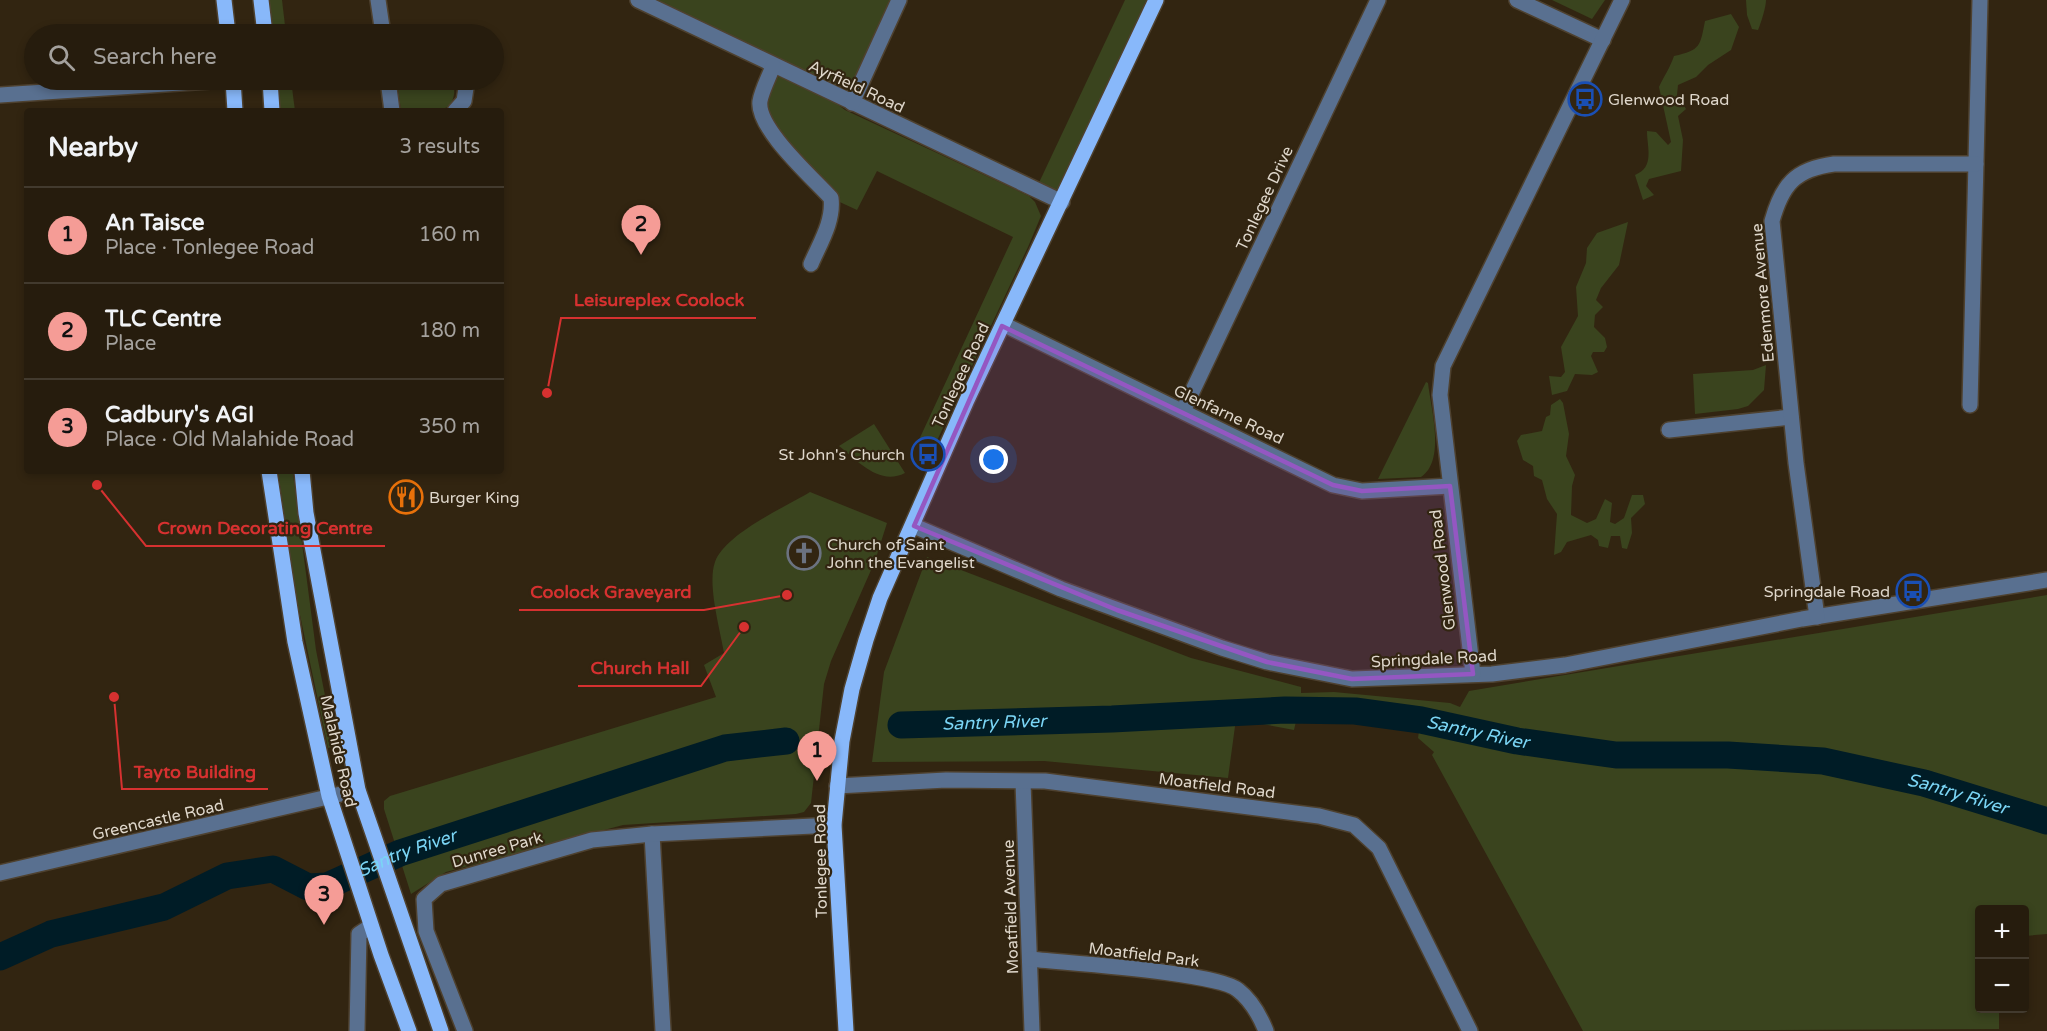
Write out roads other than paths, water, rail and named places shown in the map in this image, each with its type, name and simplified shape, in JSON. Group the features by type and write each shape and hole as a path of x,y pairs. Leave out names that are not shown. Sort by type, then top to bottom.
{"main road":[{"path":"224,0 227,24"},
{"path":"261,0 264,24"},
{"name":"Tonlegee Road","path":"846,1031 834,825 837,786 850,698 866,640 880,598 1003,324 1156,0"},
{"path":"234,90 235,108"},
{"path":"271,90 272,108"},
{"name":"Malahide Road","path":"269,474 295,642 329,796 371,926 409,1031"},
{"name":"Malahide Road","path":"302,474 306,513 358,790 441,1031"}],"street":[{"path":"378,0 382,24"},
{"name":"Ayrfield Road","path":"638,0 1062,202"},
{"path":"852,103 900,0"},
{"name":"Tonlegee Drive","path":"1183,411 1378,0"},
{"path":"1517,0 1603,40"},
{"name":"Glenwood Road","path":"1473,674 1440,395 1443,366 1622,0"},
{"path":"1970,405 1980,0"},
{"path":"773,66 759,102 762,118 782,145 831,198 832,208 829,221 811,264"},
{"path":"0,95 75,90"},
{"path":"389,90 392,108"},
{"path":"458,108 464,101 466,90"},
{"name":"Edenmore Avenue","path":"1817,617 1791,417 1772,221 1778,198 1790,181 1814,166 1976,164"},
{"name":"Glenfarne Road","path":"1003,324 1117,382 1183,411 1333,485 1362,491 1450,486"},
{"path":"1669,430 1791,417"},
{"name":"Springdale Road","path":"914,526 1117,610 1267,662 1352,679 1473,674 1565,664 1817,617 2047,580"},
{"name":"Moatfield Road","path":"837,786 1008,778 1023,782 1046,781 1319,816 1354,825 1379,848 1470,1031"},
{"name":"Moatfield Avenue","path":"1023,782 1032,1031"},
{"name":"Greencastle Road","path":"0,873 358,790"},
{"name":"Dunree Park","path":"465,1031 426,931 424,899 441,884 592,840 652,834 834,825"},
{"path":"652,834 663,1031"},
{"path":"357,1031 359,934 371,926"},
{"name":"Moatfield Park","path":"1030,959 1196,977 1237,988 1259,1015 1266,1031"}],"waterway":[{"name":"Santry River","path":"901,725 1112,719 1285,710 1355,711 1421,720 1517,741 1616,755 1728,755 1823,761 1924,783 2047,821"},
{"name":"Santry River","path":"0,957 51,934 164,907 227,876 273,869 308,887 327,886 400,853 725,748 786,741"}],"place":[{"name":"Glenwood Road","path":"1585,99"},
{"name":"TLC Centre","path":"641,255"},
{"name":"Leisureplex Coolock","path":"547,393"},
{"name":"St John's Church","path":"928,454"},
{"name":"Crown Decorating Centre","path":"97,485"},
{"name":"Burger King","path":"406,497"},
{"name":"Church of Saint John the Evangelist","path":"804,553"},
{"name":"Springdale Road","path":"1913,591"},
{"name":"Coolock Graveyard","path":"787,595"},
{"name":"Church Hall","path":"744,627"},
{"name":"Tayto Building","path":"114,697"},
{"name":"An Taisce","path":"817,781"},
{"name":"Cadbury's AGI","path":"324,925"}]}
